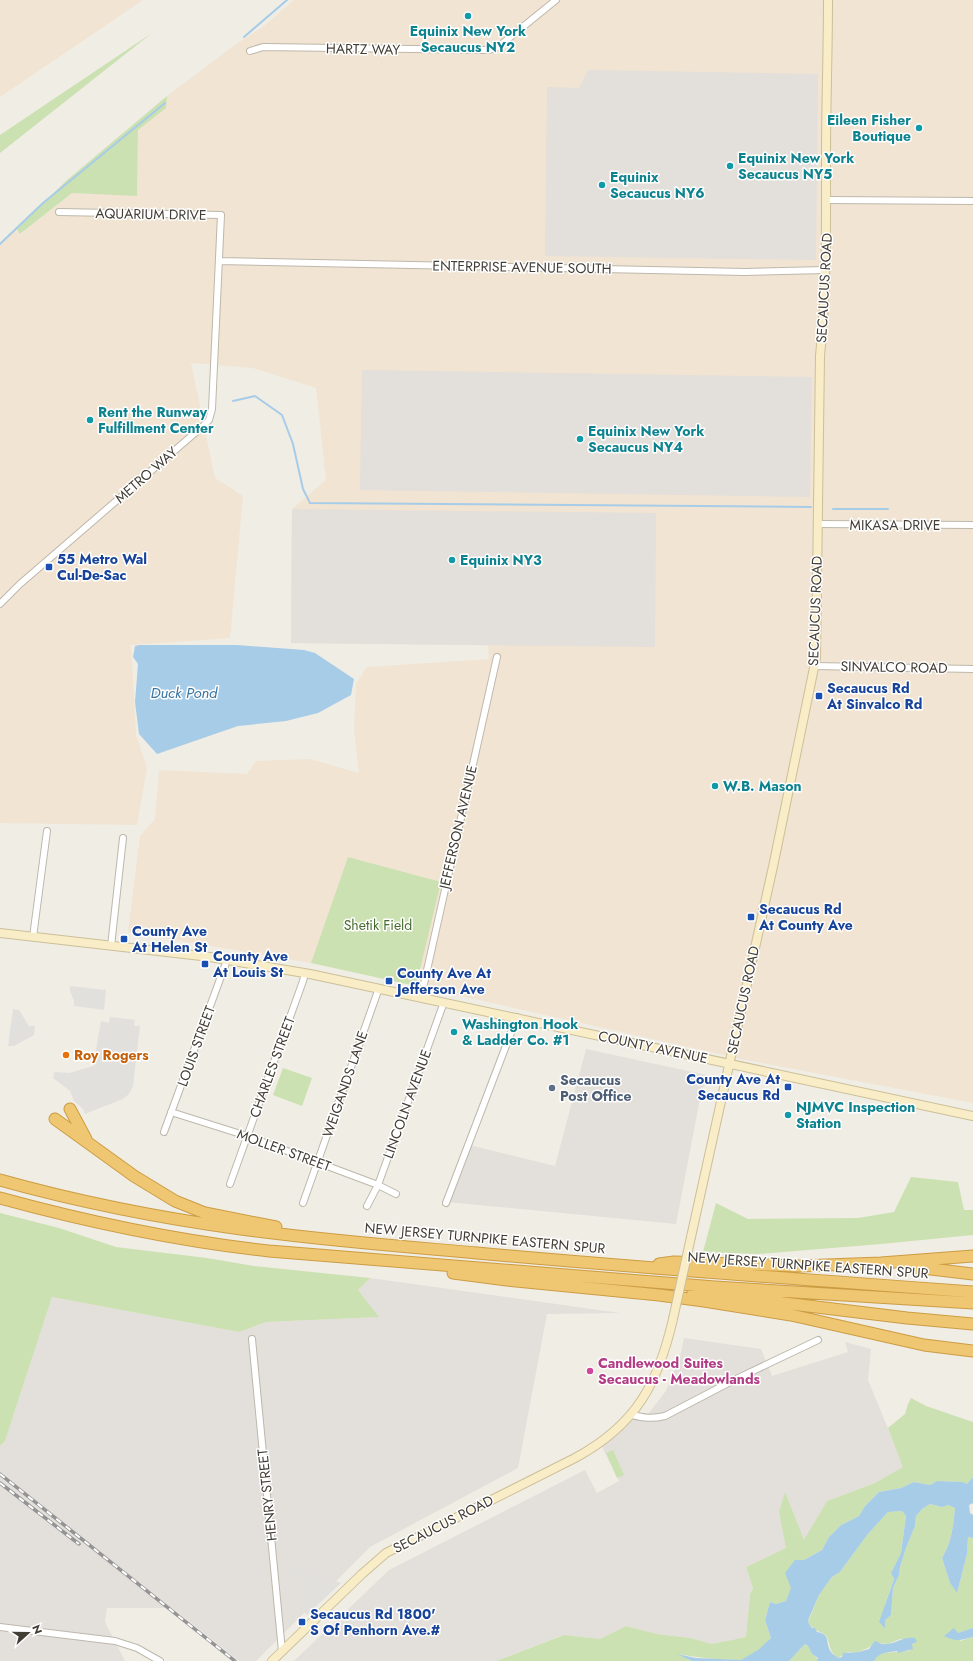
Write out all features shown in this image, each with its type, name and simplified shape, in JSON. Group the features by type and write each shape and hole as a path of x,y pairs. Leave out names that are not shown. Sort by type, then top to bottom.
{"highway":[{"path":"70,1109 88,1143"},
{"path":"56,1119 157,1191 190,1208 211,1215 242,1220 329,1239"},
{"name":"NEW JERSEY TURNPIKE EASTERN SPUR","path":"0,1180 90,1202 193,1222 254,1231 629,1266 973,1292"},
{"name":"NEW JERSEY TURNPIKE EASTERN SPUR","path":"0,1198 104,1223 192,1241 285,1253 595,1277 973,1303"},
{"path":"629,1266 674,1262 778,1266 881,1263 973,1256"},
{"path":"414,1263 462,1275 659,1295 762,1310 807,1318 924,1345 973,1351"},
{"path":"881,1263 973,1274"},
{"path":"595,1277 634,1286 834,1308 906,1318 973,1324"}],"main road":[{"name":"SECAUCUS ROAD","path":"272,1661 362,1574 386,1553 594,1447 612,1434 632,1414 647,1392 658,1370 673,1319 774,862 816,658 820,356 824,316 826,270 826,96 828,0"},
{"name":"COUNTY AVENUE","path":"0,933 227,960 305,973 517,1017 973,1116"}],"street":[{"name":"HARTZ WAY","path":"250,51 263,47 485,51 498,47 556,0"},
{"path":"827,200 973,201"},
{"name":"AQUARIUM DRIVE","path":"59,212 221,215 219,261"},
{"name":"ENTERPRISE AVENUE SOUTH","path":"219,261 737,272 826,270"},
{"name":"METRO WAY","path":"0,604 20,584 209,420 212,410 219,261"},
{"name":"MIKASA DRIVE","path":"818,524 973,525"},
{"name":"JEFFERSON AVENUE","path":"421,997 497,657"},
{"name":"SINVALCO ROAD","path":"814,666 973,668"},
{"path":"33,938 47,831"},
{"path":"111,946 123,838"},
{"name":"LOUIS STREET","path":"164,1132 227,960"},
{"name":"CHARLES STREET","path":"230,1184 305,973"},
{"name":"WEIGANDS LANE","path":"303,1203 379,988"},
{"name":"LINCOLN AVENUE","path":"367,1206 378,1185 444,1002"},
{"path":"446,1203 517,1017"},
{"name":"MOLLER STREET","path":"171,1112 247,1136 378,1185 396,1194"},
{"name":"HENRY STREET","path":"252,1339 282,1652"},
{"path":"632,1414 645,1419 665,1416 734,1380 818,1340"},
{"path":"0,1627 115,1641 137,1648 160,1661"}],"shaded area":[{"path":"0,0 143,0 0,97"},
{"path":"294,0 973,0 973,1103 746,1060 416,986 440,882 348,857 311,963 128,932 140,836 155,819 159,770 247,774 256,761 310,759 359,773 354,731 356,684 367,667 489,659 488,645 291,643 292,509 326,480 316,388 253,368 191,363 215,478 243,496 230,638 131,645 136,735 147,768 137,825 0,823 0,245 17,229 21,234 72,193 137,195 138,130 166,108 167,96 232,47 264,26"},
{"path":"588,70 818,74 816,260 545,256 547,87 579,88"},
{"path":"362,370 812,377 810,497 360,490"},
{"path":"292,509 656,513 655,647 291,643"},
{"path":"70,986 106,990 104,1010 74,1006"},
{"path":"13,1009 19,1010 29,1026 35,1026 34,1035 14,1046 8,1046"},
{"path":"110,1017 135,1020 134,1026 140,1026 133,1086 129,1094 123,1099 85,1114 83,1109 74,1101 70,1091 53,1078 54,1072 69,1073 93,1066 101,1021 109,1023"},
{"path":"586,1049 711,1076 710,1080 702,1088 676,1224 447,1202 469,1145 555,1166"},
{"path":"370,1278 620,1313 547,1314 518,1468 370,1547 256,1661 239,1661 172,1608 107,1608 105,1622 125,1661 0,1661 0,1446 5,1441 52,1297 239,1332 266,1322 378,1317 358,1290"},
{"path":"684,1338 761,1349 772,1376 848,1352 845,1342 871,1349 868,1380 904,1467 875,1483 827,1501 804,1541 785,1493 779,1512 787,1548 746,1567 753,1588 750,1594 746,1637 712,1644 690,1638 657,1634 626,1626 600,1639 563,1635 496,1661 294,1661 389,1570 585,1470 597,1493 619,1481 601,1445 632,1417 644,1419 666,1391 681,1353"},
{"path":"287,1562 341,1583 307,1615 299,1607 298,1599 302,1584 306,1585 306,1580 288,1575"}],"green space":[{"path":"152,33 0,153 0,135"},
{"path":"167,96 166,108 138,130 137,196 72,193 20,234 17,229 66,181"},
{"name":"Shetik Field","path":"348,857 441,882 416,986 311,963"},
{"path":"283,1068 312,1078 302,1106 273,1095"},
{"path":"911,1177 958,1182 964,1210 973,1210 973,1235 758,1254 703,1252 716,1203 748,1219 858,1218 894,1212"},
{"path":"0,1213 59,1228 116,1247 207,1258 254,1266 370,1278 358,1290 379,1317 266,1322 239,1332 52,1297 5,1441 0,1446"},
{"path":"911,1398 926,1406 973,1422 973,1477 967,1484 963,1482 937,1481 930,1485 914,1482 901,1488 879,1492 865,1506 859,1516 841,1525 829,1537 822,1550 804,1560 786,1601 776,1604 770,1602 765,1620 771,1638 758,1651 741,1660 679,1654 692,1661 496,1661 564,1635 600,1639 626,1626 657,1634 690,1638 712,1644 746,1637 750,1594 753,1588 746,1567 786,1548 779,1512 785,1492 804,1540 827,1501 875,1483 903,1467 888,1428 905,1414"},
{"path":"613,1450 624,1475 617,1478 606,1453"},
{"path":"930,1504 942,1507 948,1505 955,1508 950,1540 942,1558 950,1583 957,1593 967,1554 968,1537 973,1538 973,1628 958,1633 960,1641 973,1637 973,1661 874,1661 877,1655 882,1653 909,1651 912,1644 916,1642 905,1639 900,1639 888,1644 878,1643 859,1652 848,1652 838,1658 831,1650 826,1636 813,1628 808,1622 819,1595 832,1577 840,1572 867,1535 888,1512 902,1511 906,1516 901,1553 891,1573 894,1579 885,1604 885,1620 891,1615 893,1588 899,1575 906,1548 915,1526 916,1516 922,1509"},
{"path":"805,1644 808,1646 812,1654 818,1659 817,1661 789,1661"}],"water":[{"name":"Duck Pond","path":"237,645 304,650 315,653 354,679 351,695 318,713 286,721 238,726 157,754 139,734 135,702 138,664 133,657 135,646"},
{"path":"973,1477 973,1503 969,1505 970,1513 973,1515 973,1538 968,1537 967,1554 957,1593 950,1583 942,1558 950,1540 955,1508 948,1505 942,1507 930,1504 922,1509 916,1516 915,1526 906,1548 899,1575 893,1588 891,1615 885,1620 885,1628 879,1622 894,1579 891,1573 901,1553 906,1516 902,1511 888,1512 867,1535 840,1572 832,1577 819,1595 809,1618 808,1622 812,1628 815,1628 817,1632 826,1637 829,1649 832,1654 838,1658 842,1657 843,1653 859,1652 869,1649 875,1641 885,1644 907,1638 915,1638 917,1642 912,1644 913,1649 898,1653 897,1651 884,1653 874,1661 817,1661 818,1658 812,1654 808,1646 805,1644 789,1661 692,1661 677,1654 696,1658 741,1660 758,1650 771,1638 765,1620 770,1602 776,1604 786,1601 791,1588 785,1573 795,1560 804,1560 822,1550 829,1537 841,1525 859,1516 865,1506 879,1492 901,1488 914,1482 930,1485 937,1481 963,1482 967,1484"},
{"path":"954,1628 958,1633 973,1628 973,1637 958,1640 944,1636"}],"waterway":[{"path":"244,37 287,0"},
{"path":"0,244 43,203 165,103"},
{"path":"233,401 255,396 282,415 293,444 303,489 310,503 811,507"},
{"path":"833,509 888,509"}],"railway":[{"path":"0,1474 235,1661"},
{"path":"0,1483 79,1544"}],"place":[{"name":"Equinix New York Secaucus NY2","path":"468,16"},
{"name":"Eileen Fisher Boutique","path":"919,128"},
{"name":"Equinix New York Secaucus NY5","path":"730,166"},
{"name":"Equinix Secaucus NY6","path":"602,185"},
{"name":"Rent the Runway Fulfillment Center","path":"90,420"},
{"name":"Equinix New York Secaucus NY4","path":"580,439"},
{"name":"Equinix NY3","path":"452,560"},
{"name":"55 Metro Wal Cul-De-Sac","path":"49,567"},
{"name":"Secaucus Rd At Sinvalco Rd","path":"819,696"},
{"name":"W.B. Mason","path":"715,786"},
{"name":"Secaucus Rd At County Ave","path":"751,917"},
{"name":"County Ave At Helen St","path":"124,939"},
{"name":"County Ave At Louis St","path":"205,964"},
{"name":"County Ave At Jefferson Ave","path":"389,981"},
{"name":"Washington Hook & Ladder Co. #1","path":"454,1032"},
{"name":"Roy Rogers","path":"66,1055"},
{"name":"County Ave At Secaucus Rd","path":"788,1087"},
{"name":"Secaucus Post Office","path":"552,1088"},
{"name":"NJMVC Inspection Station","path":"788,1115"},
{"name":"Candlewood Suites Secaucus - Meadowlands","path":"590,1371"},
{"name":"Secaucus Rd 1800' S Of Penhorn Ave.#","path":"302,1622"}]}
